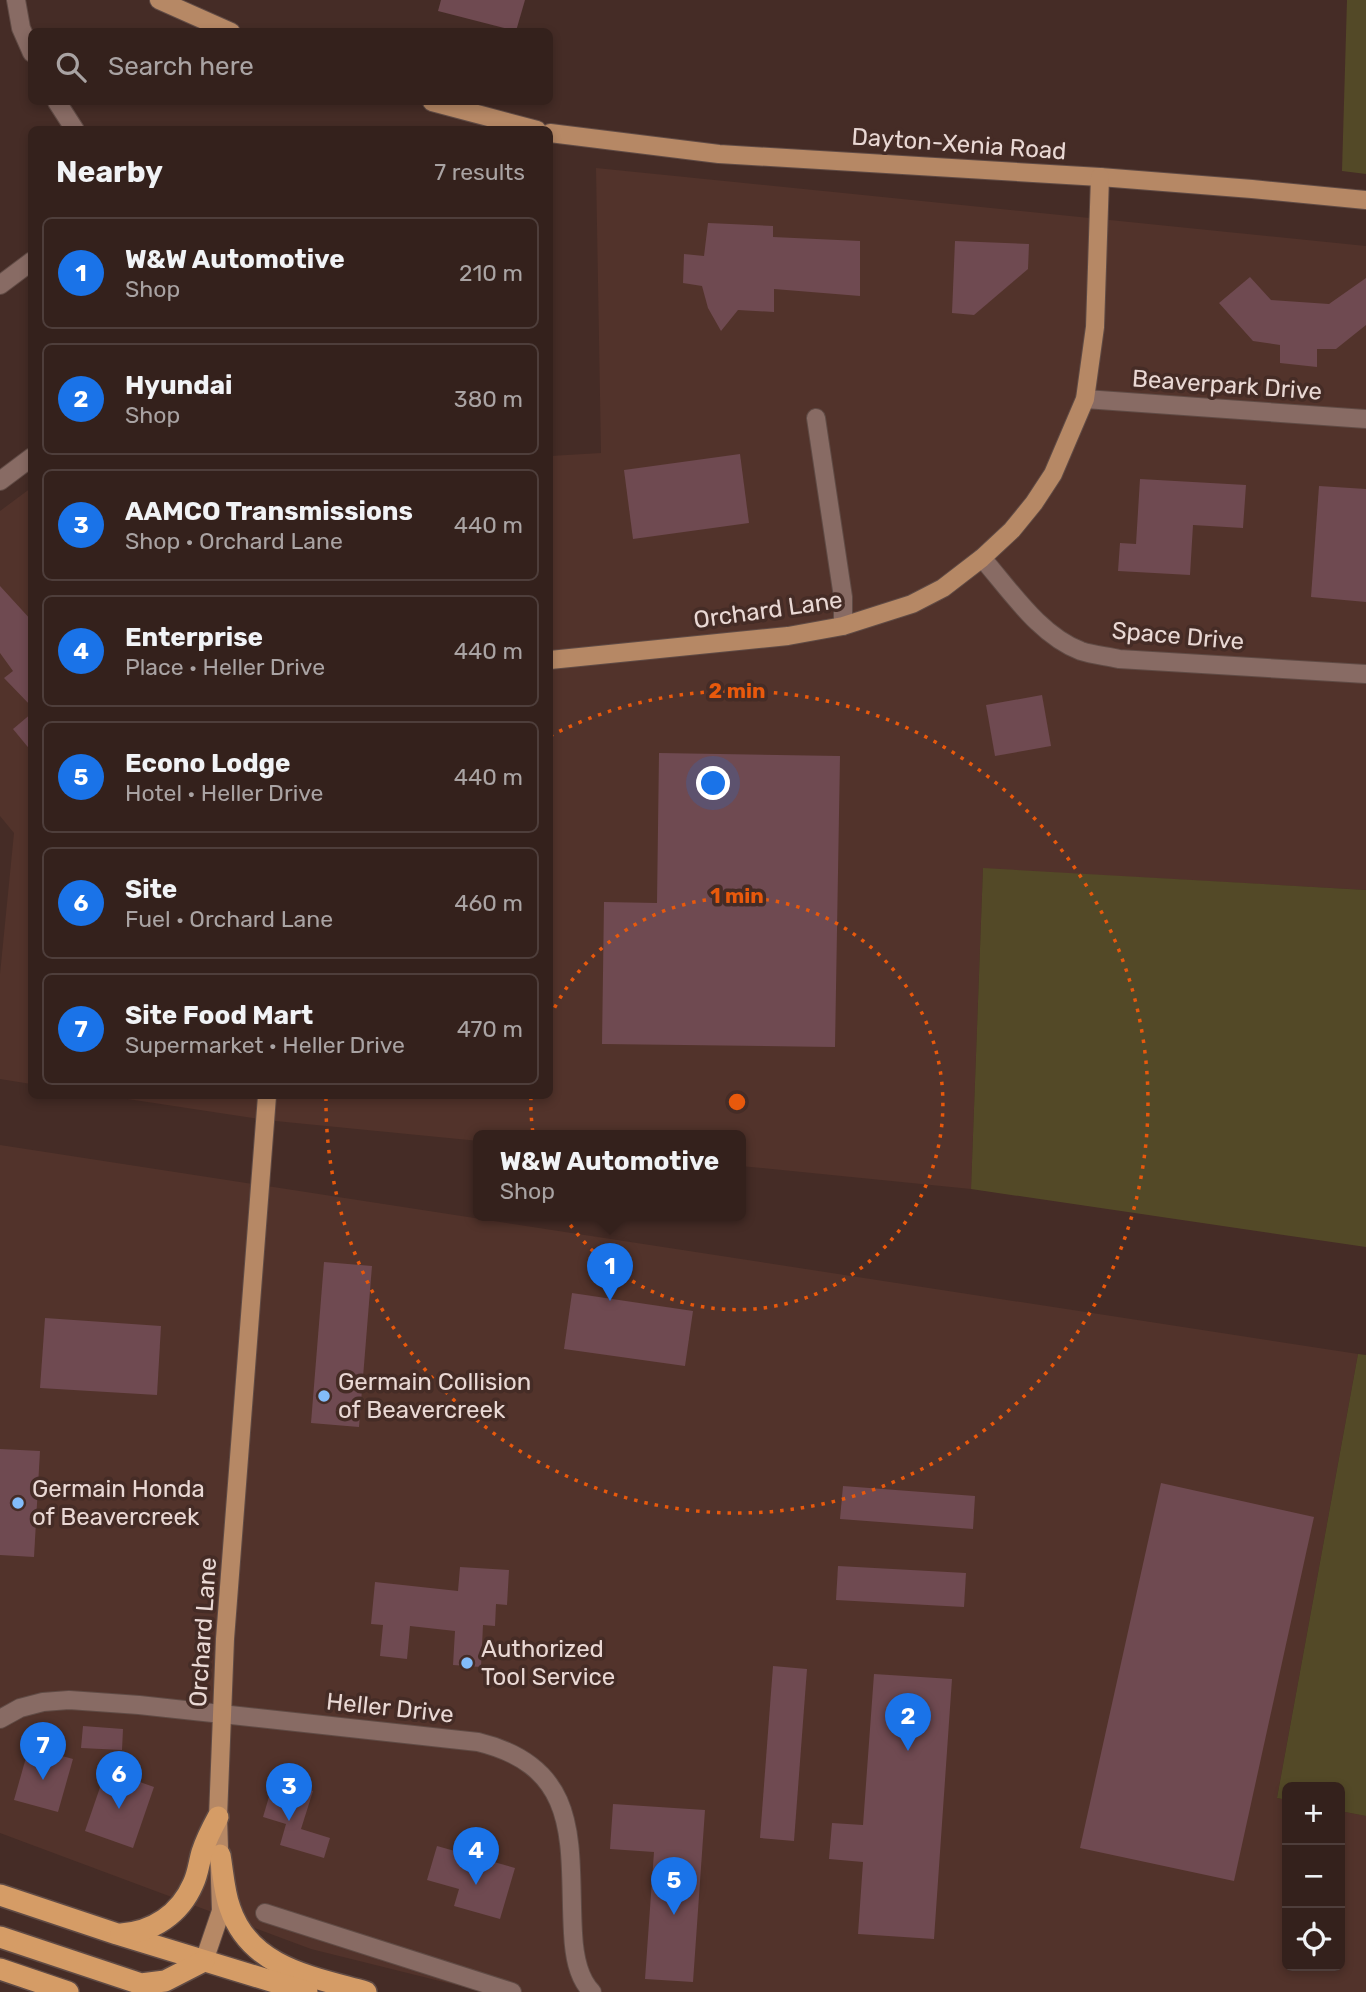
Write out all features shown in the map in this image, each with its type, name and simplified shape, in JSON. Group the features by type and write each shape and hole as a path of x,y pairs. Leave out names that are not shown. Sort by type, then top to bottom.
{"highway":[{"path":"0,1909 60,1931 117,1934 147,1930 170,1916 184,1900 194,1881 202,1850 218,1817"},
{"path":"220,1855 230,1908 244,1937 256,1950 294,1972 366,1992"},
{"path":"0,1895 307,1992"},
{"path":"0,1937 141,1984 165,1981 204,1961"},
{"path":"0,1950 125,1992"},
{"path":"0,1969 68,1992"}],"main road":[{"path":"159,0 222,28"},
{"path":"443,105 522,126"},
{"name":"Dayton-Xenia Road","path":"553,133 719,154 1100,177 1366,200"},
{"name":"Orchard Lane","path":"553,660 788,635 843,626 912,604 950,583 982,558 1012,530 1053,474 1085,399 1094,327 1100,177"},
{"name":"Orchard Lane","path":"204,1961 221,1911 218,1817 225,1639 267,1099"}],"street":[{"path":"16,0 21,29 28,44"},
{"path":"59,105 72,126"},
{"path":"0,285 28,264"},
{"name":"Beaverpark Drive","path":"1085,399 1366,419"},
{"path":"816,418 843,597 843,626"},
{"path":"0,481 28,460"},
{"name":"Space Drive","path":"982,558 1042,625 1082,651 1119,659 1366,674"},
{"name":"Heller Drive","path":"0,1719 43,1702 69,1700 478,1742 519,1757 555,1794 568,1828 573,1946 582,1989"},
{"path":"265,1913 512,1992"}],"shaded area":[{"path":"1347,0 1366,0 1366,174 1342,171"},
{"path":"596,168 1366,246 1366,890 983,869 971,1189 746,1166 746,1130 473,1130 473,1140 265,1120 128,1099 553,1099 553,456 601,453"},
{"path":"28,490 28,1084 0,1079 0,974 14,833 0,816 0,511"},
{"path":"983,868 1366,890 1366,1247 971,1189"},
{"path":"0,1145 473,1218 473,1221 494,1221 1358,1354 1277,1798 1282,1799 1282,1971 1345,1971 1345,1812 1366,1816 1366,1992 484,1992 311,1949 0,1833"},
{"path":"1358,1354 1366,1355 1366,1816 1345,1812 1345,1782 1282,1782 1282,1799 1277,1798"}],"building":[{"path":"441,0 525,0 517,28 504,28 438,11"},
{"path":"708,223 773,226 773,237 860,241 860,296 774,289 774,312 738,310 721,331 708,308 702,286 683,283 684,254 704,256"},
{"path":"955,241 1029,244 1028,269 974,315 952,313"},
{"path":"1250,277 1271,300 1329,304 1366,278 1366,325 1336,349 1317,349 1317,367 1280,363 1280,345 1253,341 1219,303"},
{"path":"740,454 749,523 633,539 624,470"},
{"path":"1140,479 1246,485 1243,528 1193,525 1190,575 1118,571 1120,543 1136,544"},
{"path":"1319,486 1366,489 1366,602 1311,597"},
{"path":"0,586 28,617 28,703 4,678 13,671 0,653"},
{"path":"1042,695 1051,746 995,756 986,705"},
{"path":"28,716 28,747 13,729"},
{"path":"659,753 840,756 835,1047 602,1044 604,902 657,903"},
{"path":"324,1262 372,1266 359,1427 311,1423"},
{"path":"572,1293 693,1311 685,1366 564,1349"},
{"path":"45,1318 161,1326 157,1395 40,1388"},
{"name":"Germain Honda of Beavercreek","path":"0,1449 40,1451 34,1557 0,1555"},
{"path":"1161,1483 1314,1517 1234,1881 1080,1848"},
{"path":"843,1486 975,1496 973,1529 840,1519"},
{"path":"838,1566 966,1573 964,1607 836,1600"},
{"path":"460,1567 509,1570 507,1605 496,1604 495,1626 483,1625 481,1667 453,1665 455,1631 410,1626 407,1659 380,1656 383,1625 371,1624 375,1582 458,1591"},
{"path":"773,1666 807,1669 794,1841 760,1838"},
{"path":"874,1674 952,1679 934,1939 858,1934 863,1862 829,1859 832,1823 863,1825"},
{"path":"83,1726 123,1729 122,1750 81,1748"},
{"path":"29,1747 73,1759 58,1812 14,1800"},
{"path":"106,1770 154,1787 133,1848 85,1831"},
{"path":"274,1780 313,1791 301,1829 330,1838 324,1858 280,1845 286,1824 263,1817"},
{"path":"613,1804 705,1810 693,1982 645,1979 654,1852 610,1849"},
{"path":"437,1846 515,1868 500,1919 454,1906 459,1889 427,1880"}],"place":[{"name":"W&W Automotive","path":"610,1301"},
{"name":"Germain Collision of Beavercreek","path":"324,1396"},
{"name":"Germain Honda of Beavercreek","path":"18,1503"},
{"name":"Authorized Tool Service","path":"467,1663"},
{"name":"Hyundai","path":"908,1751"},
{"name":"Site Food Mart","path":"43,1780"},
{"name":"Site","path":"119,1809"},
{"name":"AAMCO Transmissions","path":"289,1821"},
{"name":"Enterprise","path":"476,1885"},
{"name":"Econo Lodge","path":"674,1915"}]}
